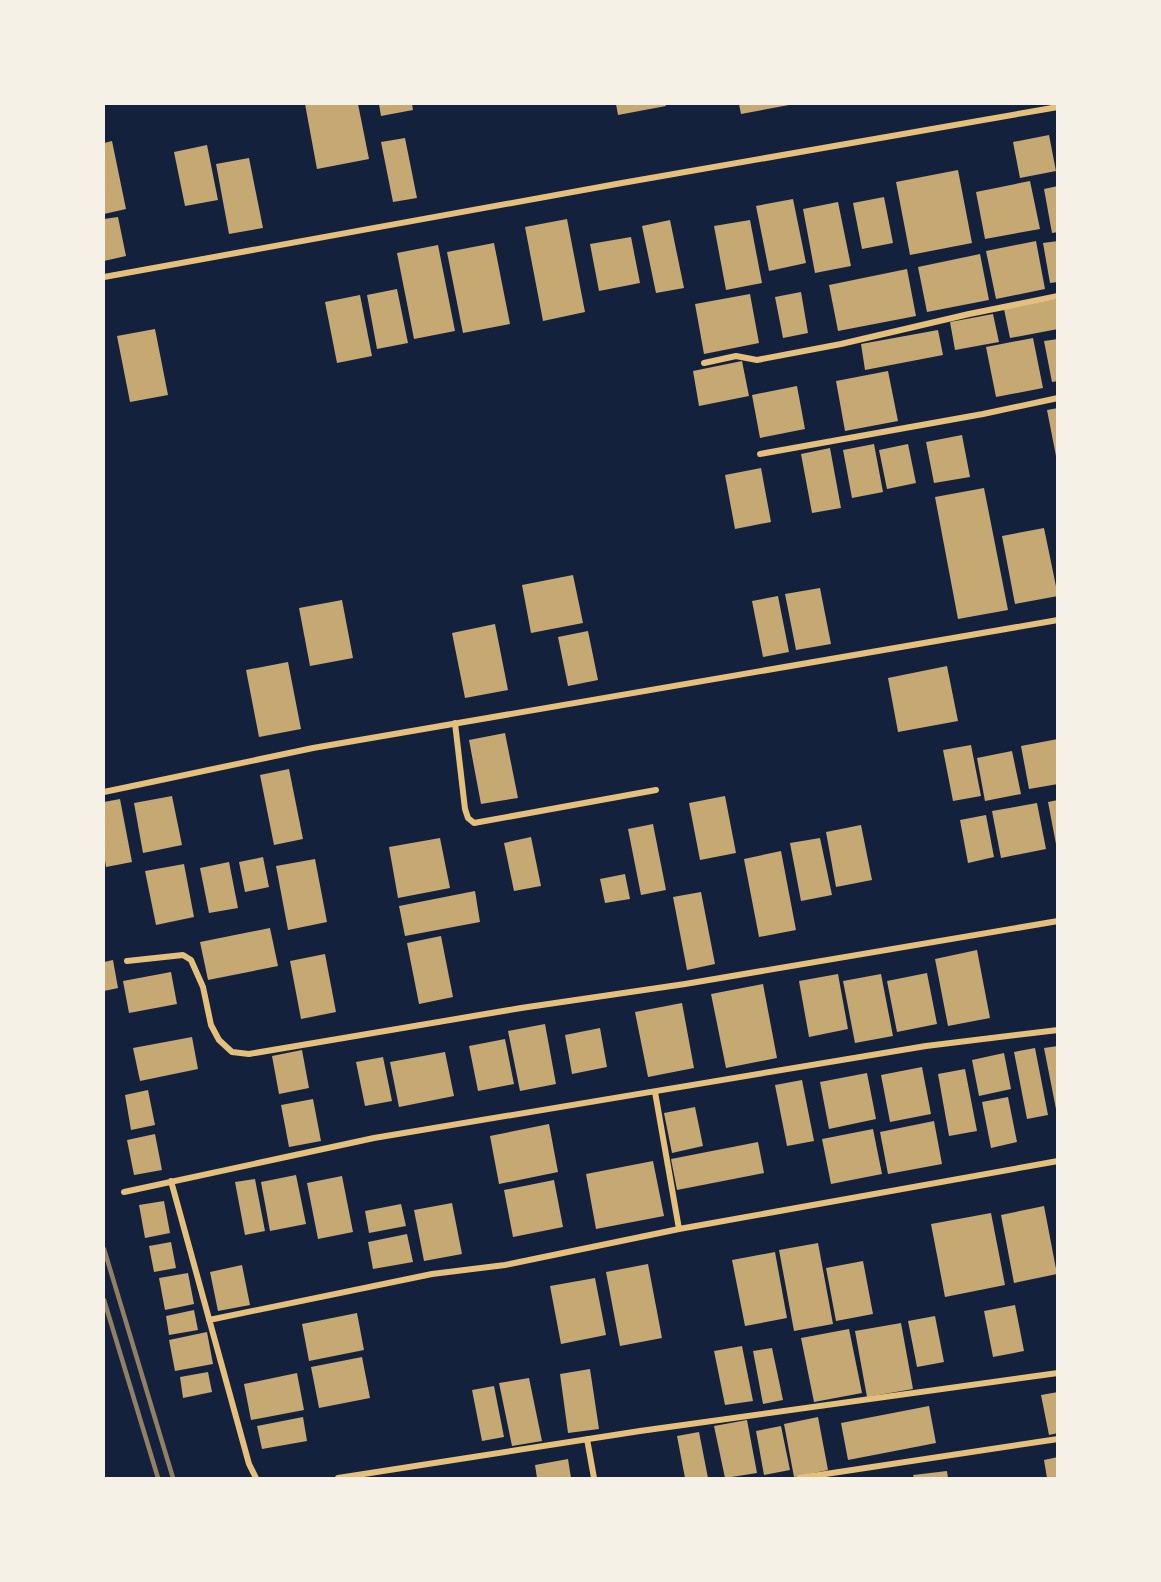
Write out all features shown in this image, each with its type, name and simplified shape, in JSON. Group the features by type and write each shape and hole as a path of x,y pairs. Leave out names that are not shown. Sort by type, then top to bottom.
{"street":[{"path":"104,278 622,183 1058,107"},
{"path":"704,363 736,356 757,360 841,344 1058,296"},
{"path":"760,454 1058,398"},
{"path":"104,792 313,748 1058,620"},
{"path":"455,723 465,809 468,818 474,823 656,790"},
{"path":"127,961 183,955 188,957 203,987 211,1024 219,1040 232,1052 249,1054 1058,921"},
{"path":"124,1192 374,1138 926,1046 1058,1030"},
{"path":"654,1092 679,1229"},
{"path":"209,1320 432,1274 505,1265 679,1229 1058,1161"},
{"path":"171,1181 249,1464 256,1479"},
{"path":"338,1479 587,1439 1058,1373"},
{"path":"587,1439 594,1479"},
{"path":"799,1479 1058,1439"}],"building":[{"path":"305,104 358,104 369,159 317,169"},
{"path":"379,104 412,104 413,110 381,116"},
{"path":"616,104 665,104 666,106 618,115"},
{"path":"739,104 788,104 789,105 741,114"},
{"path":"1049,135 1056,171 1020,178 1013,142"},
{"path":"405,138 417,198 393,202 381,142"},
{"path":"112,141 126,209 104,214 104,143"},
{"path":"207,145 218,200 185,206 174,152"},
{"path":"249,158 263,228 229,234 216,164"},
{"path":"958,170 972,243 910,255 896,182"},
{"path":"1030,181 1040,229 985,239 976,192"},
{"path":"1058,186 1058,232 1052,233 1044,189"},
{"path":"884,197 893,243 862,249 853,203"},
{"path":"793,199 806,263 769,271 756,206"},
{"path":"838,202 851,266 815,273 803,209"},
{"path":"118,217 126,256 104,261 104,219"},
{"path":"567,219 585,312 543,321 525,227"},
{"path":"670,220 684,288 656,293 642,226"},
{"path":"750,220 762,283 726,290 714,226"},
{"path":"631,237 640,283 599,291 590,244"},
{"path":"1036,241 1045,289 996,299 986,251"},
{"path":"1058,241 1058,282 1050,283 1043,243"},
{"path":"494,243 510,324 463,333 447,252"},
{"path":"438,245 455,331 414,339 397,253"},
{"path":"980,254 989,300 927,312 918,267"},
{"path":"907,269 916,316 838,331 829,285"},
{"path":"397,289 408,343 377,349 367,295"},
{"path":"801,292 808,333 783,338 775,297"},
{"path":"750,294 759,343 704,354 695,304"},
{"path":"360,295 372,356 337,363 325,302"},
{"path":"1058,299 1058,329 1010,338 1004,309"},
{"path":"993,314 999,342 955,350 950,322"},
{"path":"155,329 168,395 130,402 117,336"},
{"path":"938,330 943,355 865,370 861,344"},
{"path":"1033,338 1043,388 996,397 986,347"},
{"path":"1058,339 1058,381 1052,382 1044,341"},
{"path":"742,361 749,396 699,406 693,371"},
{"path":"888,371 898,421 845,431 836,381"},
{"path":"797,386 805,429 760,438 752,395"},
{"path":"1058,408 1058,456 1056,456 1047,410"},
{"path":"962,435 970,477 934,483 926,442"},
{"path":"874,444 883,492 852,498 843,450"},
{"path":"908,444 916,483 887,489 879,450"},
{"path":"830,448 841,508 812,513 801,454"},
{"path":"761,468 771,522 735,529 725,475"},
{"path":"984,488 1008,610 958,619 935,497"},
{"path":"1044,528 1058,596 1015,604 1002,536"},
{"path":"573,575 583,623 531,633 522,585"},
{"path":"820,588 831,644 796,650 785,594"},
{"path":"778,596 789,652 763,657 752,601"},
{"path":"342,600 353,658 310,666 299,608"},
{"path":"495,624 508,690 465,698 452,633"},
{"path":"588,631 598,680 568,686 558,637"},
{"path":"288,662 301,729 259,737 246,670"},
{"path":"947,666 958,721 898,732 888,678"},
{"path":"505,733 518,798 481,804 469,740"},
{"path":"1058,739 1058,784 1029,789 1021,746"},
{"path":"971,745 981,796 953,801 943,750"},
{"path":"1012,751 1021,794 985,801 977,758"},
{"path":"289,769 303,839 274,845 260,775"},
{"path":"172,796 182,845 143,853 134,803"},
{"path":"725,796 736,853 700,860 689,803"},
{"path":"120,799 132,862 106,867 104,802"},
{"path":"1058,800 1058,844 1056,844 1048,802"},
{"path":"1037,803 1046,849 1001,858 992,811"},
{"path":"986,815 994,857 968,863 960,820"},
{"path":"653,824 666,890 641,895 628,829"},
{"path":"861,825 872,880 836,887 826,832"},
{"path":"531,837 541,886 514,891 504,843"},
{"path":"440,838 450,888 398,898 389,847"},
{"path":"820,838 832,895 801,901 790,843"},
{"path":"781,851 796,930 759,937 744,859"},
{"path":"263,857 269,887 245,892 239,862"},
{"path":"315,859 327,922 288,930 276,866"},
{"path":"229,862 238,908 209,913 200,868"},
{"path":"184,864 194,917 156,925 145,871"},
{"path":"625,874 630,899 605,903 600,879"},
{"path":"475,891 480,922 405,936 399,906"},
{"path":"701,892 715,964 687,970 673,897"},
{"path":"270,928 278,966 208,980 200,942"},
{"path":"441,936 453,997 419,1004 407,943"},
{"path":"977,950 990,1018 948,1026 935,959"},
{"path":"325,954 336,1012 301,1019 290,961"},
{"path":"113,960 118,988 104,991 104,962"},
{"path":"171,972 177,1004 129,1013 123,981"},
{"path":"927,973 937,1024 897,1032 887,981"},
{"path":"838,974 848,1029 809,1037 799,981"},
{"path":"881,974 893,1036 855,1043 843,981"},
{"path":"763,984 777,1058 726,1068 711,994"},
{"path":"682,1003 694,1068 648,1077 635,1012"},
{"path":"545,1024 556,1084 520,1091 508,1031"},
{"path":"600,1028 607,1067 572,1074 565,1035"},
{"path":"192,1037 198,1069 140,1081 133,1048"},
{"path":"505,1039 514,1084 478,1091 469,1046"},
{"path":"1058,1046 1058,1109 1056,1109 1044,1048"},
{"path":"1035,1048 1048,1115 1027,1119 1014,1052"},
{"path":"302,1050 309,1088 279,1094 272,1056"},
{"path":"445,1052 454,1096 399,1107 390,1062"},
{"path":"1004,1053 1011,1089 979,1096 972,1060"},
{"path":"383,1057 392,1101 365,1106 356,1062"},
{"path":"922,1067 931,1114 890,1122 881,1075"},
{"path":"965,1069 977,1131 949,1136 938,1074"},
{"path":"867,1073 876,1119 829,1129 820,1082"},
{"path":"802,1080 814,1141 787,1146 775,1085"},
{"path":"148,1090 155,1125 131,1130 125,1095"},
{"path":"1008,1097 1017,1142 991,1148 982,1102"},
{"path":"313,1099 321,1141 289,1147 281,1105"},
{"path":"695,1107 703,1146 672,1153 664,1113"},
{"path":"934,1121 942,1164 888,1174 880,1132"},
{"path":"549,1124 558,1172 499,1184 490,1136"},
{"path":"873,1129 882,1174 831,1184 822,1139"},
{"path":"155,1134 162,1170 134,1175 127,1140"},
{"path":"758,1142 764,1173 677,1190 671,1159"},
{"path":"653,1161 664,1216 596,1229 586,1174"},
{"path":"296,1175 306,1224 270,1231 261,1182"},
{"path":"342,1176 353,1232 318,1239 307,1183"},
{"path":"255,1179 265,1231 245,1235 235,1182"},
{"path":"554,1180 563,1227 513,1237 504,1190"},
{"path":"164,1201 170,1233 145,1238 139,1205"},
{"path":"452,1203 462,1254 424,1261 414,1210"},
{"path":"401,1204 406,1226 369,1233 365,1211"},
{"path":"1044,1206 1057,1274 1014,1283 1001,1215"},
{"path":"991,1213 1005,1285 945,1297 931,1224"},
{"path":"407,1234 413,1262 373,1269 368,1242"},
{"path":"171,1242 176,1268 154,1272 149,1246"},
{"path":"818,1243 833,1324 794,1331 779,1250"},
{"path":"775,1252 787,1318 745,1326 732,1260"},
{"path":"863,1261 873,1314 836,1321 826,1268"},
{"path":"648,1264 662,1338 620,1346 606,1272"},
{"path":"242,1265 250,1305 218,1311 210,1272"},
{"path":"188,1273 194,1304 165,1310 159,1278"},
{"path":"595,1278 606,1335 561,1344 550,1286"},
{"path":"1015,1305 1024,1351 993,1357 984,1311"},
{"path":"194,1310 198,1330 169,1335 166,1316"},
{"path":"357,1313 364,1350 309,1361 302,1324"},
{"path":"935,1316 944,1362 917,1367 908,1321"},
{"path":"901,1323 913,1389 867,1397 855,1331"},
{"path":"849,1329 862,1393 814,1402 801,1338"},
{"path":"207,1332 213,1364 175,1371 169,1340"},
{"path":"742,1346 753,1401 725,1405 714,1351"},
{"path":"772,1348 783,1400 763,1404 753,1351"},
{"path":"362,1357 370,1398 319,1408 311,1367"},
{"path":"590,1369 599,1429 568,1433 560,1374"},
{"path":"208,1372 212,1392 183,1398 180,1377"},
{"path":"297,1373 304,1410 251,1420 244,1384"},
{"path":"529,1378 542,1441 512,1446 499,1383"},
{"path":"494,1386 504,1437 482,1441 472,1390"},
{"path":"1058,1392 1058,1433 1049,1435 1041,1395"},
{"path":"929,1406 936,1443 848,1460 841,1423"},
{"path":"303,1417 307,1441 262,1449 257,1426"},
{"path":"818,1417 828,1470 794,1477 784,1424"},
{"path":"747,1420 757,1473 725,1478 714,1426"},
{"path":"781,1426 790,1470 764,1475 756,1431"},
{"path":"699,1432 708,1478 685,1478 677,1436"},
{"path":"1058,1457 1058,1478 1047,1478 1044,1460"},
{"path":"568,1459 571,1478 537,1478 535,1465"},
{"path":"947,1471 948,1478 914,1478 913,1475"}],"railway":[{"path":"104,1249 173,1478"},
{"path":"104,1300 158,1478"}]}
